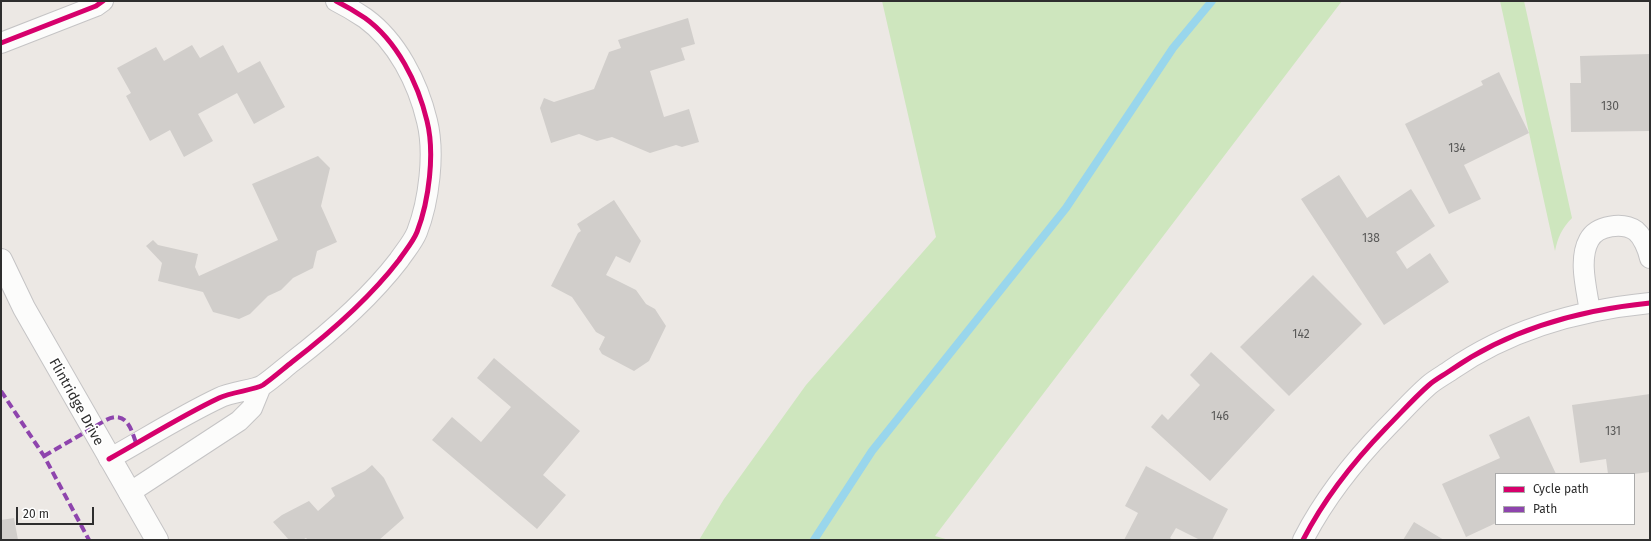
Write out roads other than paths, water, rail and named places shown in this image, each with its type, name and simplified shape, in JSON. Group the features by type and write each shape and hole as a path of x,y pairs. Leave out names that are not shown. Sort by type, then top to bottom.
{"street":[{"path":"1,43 96,6 103,1"},
{"path":"109,459 220,397 261,386 318,342 346,317 391,271 417,232 428,188 430,156 429,130 423,105 414,81 385,37 366,18 336,1"},
{"path":"1590,312 1584,260 1589,240 1598,230 1612,226 1624,227 1636,231 1645,243 1650,258"},
{"name":"Flintridge Drive","path":"1,260 24,308 109,459 157,540"},
{"path":"1304,540 1335,488 1367,447 1429,385 1472,355 1498,341 1529,328 1619,306 1650,303"},
{"path":"129,493 239,421 252,408 261,386"}],"waterway":[{"path":"814,540 872,451 1066,208 1173,48 1212,1"}]}
